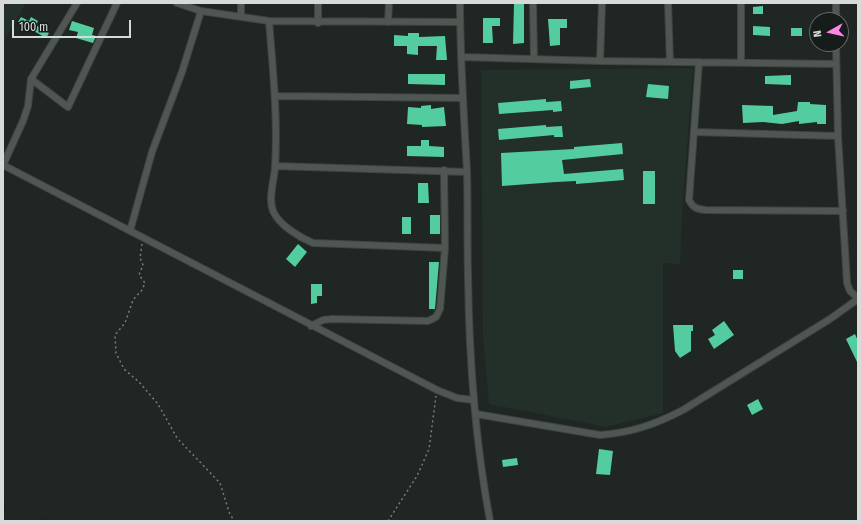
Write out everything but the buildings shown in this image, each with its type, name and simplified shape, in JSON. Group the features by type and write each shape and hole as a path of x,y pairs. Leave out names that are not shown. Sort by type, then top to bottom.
{"street":[{"path":"77,3 31,79 28,106 23,121 3,165 437,390 457,398 474,400"},
{"path":"31,79 68,107 117,3"},
{"path":"178,3 200,11 269,21 318,23 460,22"},
{"path":"241,3 241,17"},
{"path":"318,3 318,23"},
{"path":"388,22 389,3"},
{"path":"460,3 462,98 467,172 468,276 474,400 483,485 490,521"},
{"path":"533,3 534,59"},
{"path":"600,62 602,3"},
{"path":"668,3 670,62"},
{"path":"741,3 741,62"},
{"path":"130,231 152,152 182,72 200,11"},
{"path":"269,21 276,96 275,166 271,205 273,212 300,238 313,243 445,248"},
{"path":"476,414 600,435 637,430 660,422 683,410 830,319 858,298 850,291 847,283 838,136 836,52"},
{"path":"461,57 600,62 836,64"},
{"path":"699,62 689,200 695,208 842,211"},
{"path":"276,96 462,98"},
{"path":"695,132 838,136"},
{"path":"275,166 444,170 467,172"},
{"path":"311,326 323,320 332,318 428,321 436,317 440,309 445,248 444,170"}],"path":[{"path":"143,238 139,251 143,265 139,275 145,283 142,290 133,300 125,323 115,335 116,353 124,369 139,382 158,404 177,438 220,483 229,512 234,521"},
{"path":"388,521 417,476 429,449 432,413 437,390"}],"shaded area":[{"path":"3,3 26,3 3,43"},
{"path":"693,68 682,214 680,264 663,263 663,413 606,427 489,404 483,336 481,70"}],"waterway":[{"path":"3,502 3,512"}]}
